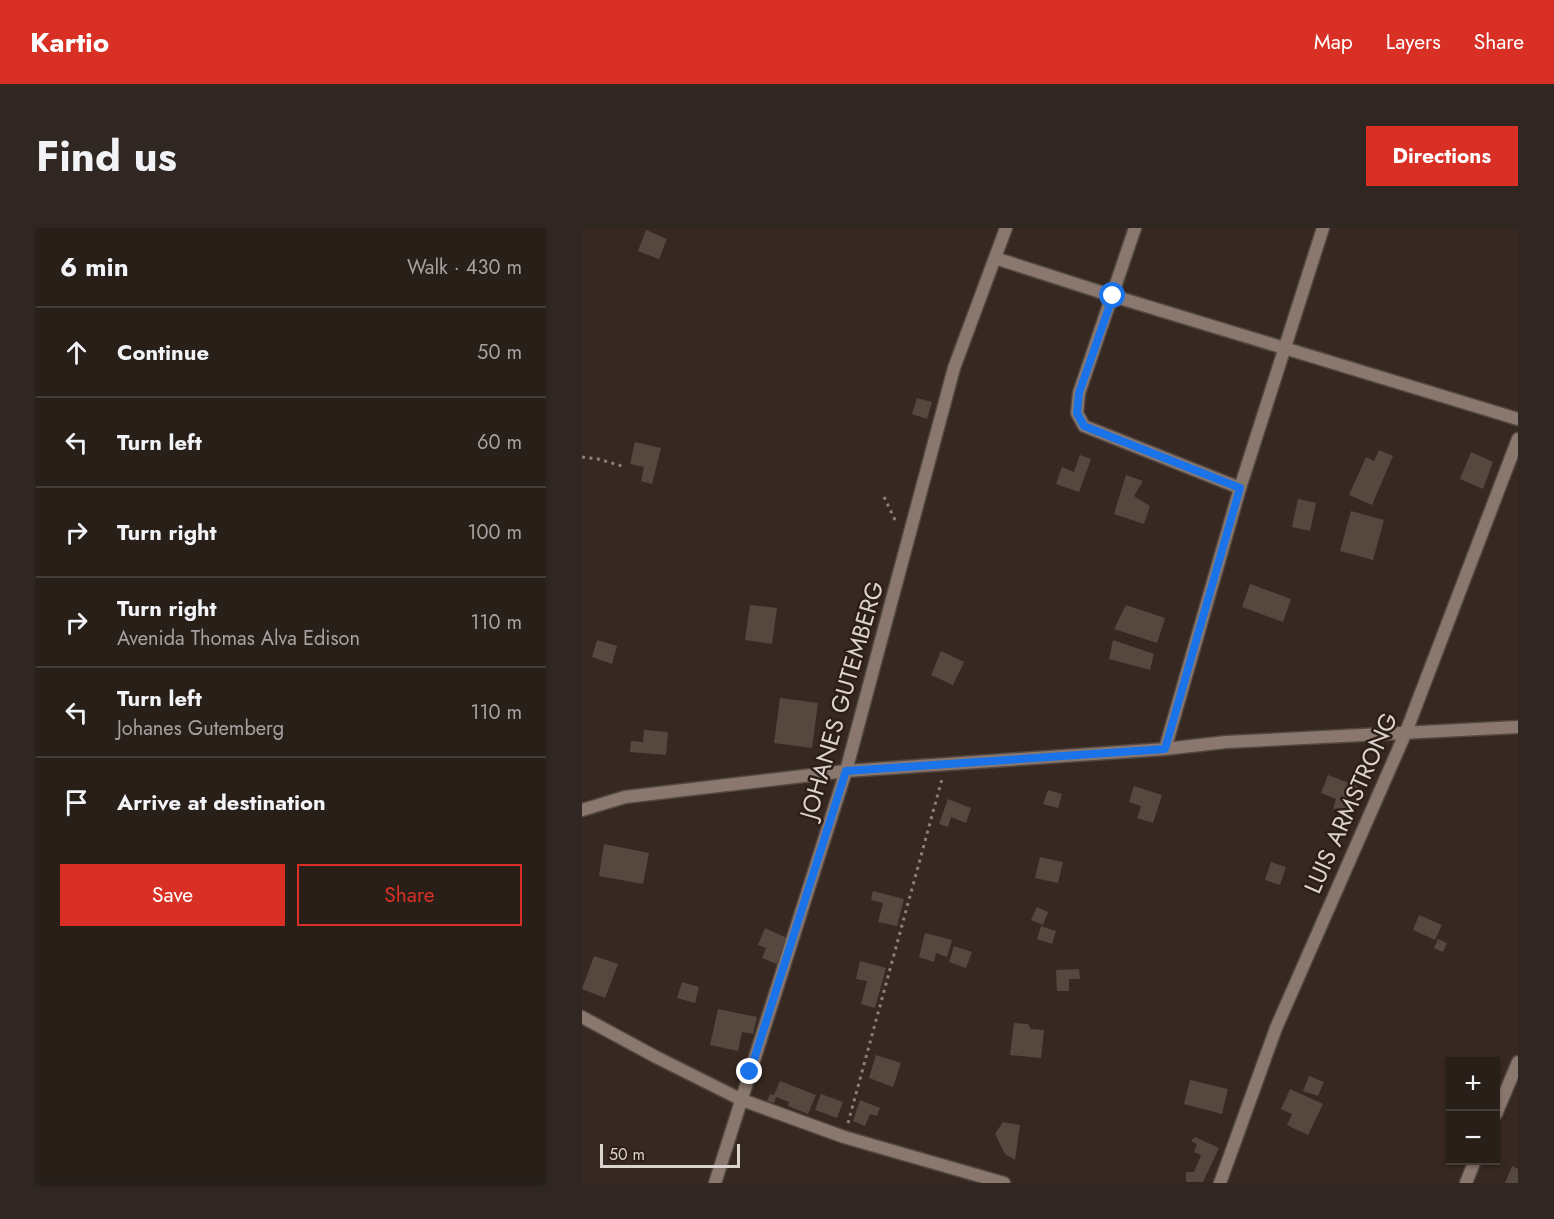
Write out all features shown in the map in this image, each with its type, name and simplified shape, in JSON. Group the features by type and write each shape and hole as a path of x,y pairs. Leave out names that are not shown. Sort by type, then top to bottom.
{"street":[{"name":"JOHANES GUTEMBERG","path":"715,1183 846,771 954,368 1006,228"},
{"path":"1135,228 1079,393 1077,413 1084,426 1240,488"},
{"path":"1165,749 1240,488 1323,228"},
{"path":"995,258 1518,419"},
{"name":"LUIS ARMSTRONG","path":"1220,1183 1276,1028 1406,732 1518,439"},
{"path":"582,810 625,797 846,771 1165,749 1226,742 1518,727"},
{"path":"582,1017 742,1100 844,1137 1004,1183"},
{"path":"1497,1111 1518,1062"},
{"path":"1466,1183 1474,1165"}],"path":[{"path":"582,456 622,466"},
{"path":"884,497 895,522 909,535"},
{"path":"844,1137 946,763"}],"building":[{"path":"646,230 667,239 659,259 638,251"},
{"path":"917,398 932,402 927,419 912,414"},
{"path":"635,442 661,448 652,484 641,481 644,467 630,464"},
{"path":"1379,450 1393,456 1372,505 1349,495 1366,457 1374,461"},
{"path":"1471,452 1493,462 1483,489 1460,479"},
{"path":"1080,455 1091,459 1079,492 1056,484 1062,467 1074,472"},
{"path":"1126,475 1143,481 1134,496 1150,506 1144,524 1114,514"},
{"path":"1298,499 1316,503 1310,531 1292,527"},
{"path":"1351,511 1384,520 1373,560 1340,551"},
{"path":"1250,584 1291,599 1283,622 1242,607"},
{"path":"750,605 777,608 772,644 745,640"},
{"path":"1126,605 1165,618 1157,643 1114,629"},
{"path":"597,640 617,646 612,664 592,657"},
{"path":"1113,640 1154,654 1150,670 1109,659"},
{"path":"941,651 964,662 953,685 931,675"},
{"path":"780,698 818,703 812,748 774,743"},
{"path":"644,730 668,732 666,755 630,752 631,741 643,742"},
{"path":"1328,775 1357,786 1347,815 1333,809 1336,799 1321,793"},
{"path":"1134,786 1162,795 1153,823 1137,818 1141,806 1129,802"},
{"path":"1048,790 1062,794 1058,808 1043,804"},
{"path":"948,799 971,808 966,823 951,817 948,827 939,824"},
{"path":"604,844 649,853 643,884 599,876"},
{"path":"1040,857 1063,862 1058,883 1035,878"},
{"path":"1271,862 1286,867 1280,885 1265,880"},
{"path":"873,891 904,899 897,926 878,922 883,903 871,900"},
{"path":"1037,907 1048,912 1043,925 1031,920"},
{"path":"1419,915 1442,925 1435,940 1413,930"},
{"path":"1041,926 1056,931 1052,944 1037,939"},
{"path":"765,928 789,939 779,965 762,958 766,948 758,945"},
{"path":"925,933 952,940 947,957 936,953 934,962 919,957"},
{"path":"1438,939 1447,943 1443,952 1434,948"},
{"path":"954,946 972,952 966,968 949,962"},
{"path":"594,956 618,964 605,998 582,989"},
{"path":"860,961 886,968 875,1008 861,1004 867,981 856,979"},
{"path":"1079,969 1080,979 1069,979 1069,991 1057,991 1056,970"},
{"path":"682,982 699,987 695,1003 677,998"},
{"path":"718,1009 757,1017 753,1034 742,1032 738,1051 710,1045"},
{"path":"1014,1023 1028,1024 1031,1029 1044,1030 1041,1058 1010,1055"},
{"path":"876,1055 901,1063 893,1087 869,1078"},
{"path":"1309,1076 1324,1082 1318,1096 1303,1091"},
{"path":"1190,1080 1228,1089 1222,1114 1184,1104"},
{"path":"780,1081 816,1095 808,1114 788,1106 789,1102 776,1097 774,1103 767,1101 770,1094 774,1095"},
{"path":"1290,1089 1323,1104 1308,1135 1287,1125 1292,1114 1281,1109"},
{"path":"821,1094 843,1102 837,1118 815,1110"},
{"path":"860,1100 880,1108 877,1116 870,1114 865,1126 853,1121"},
{"path":"1003,1122 1020,1125 1015,1160 1005,1154 995,1134"},
{"path":"1195,1137 1219,1148 1203,1182 1186,1182 1186,1172 1194,1172 1201,1155 1194,1152 1197,1144 1191,1141"},
{"path":"1512,1166 1518,1169 1518,1183 1505,1183"}],"route":[{"path":"750,1072 846,771 1165,749 1240,488 1084,426 1077,413 1079,393 1113,296"}]}
